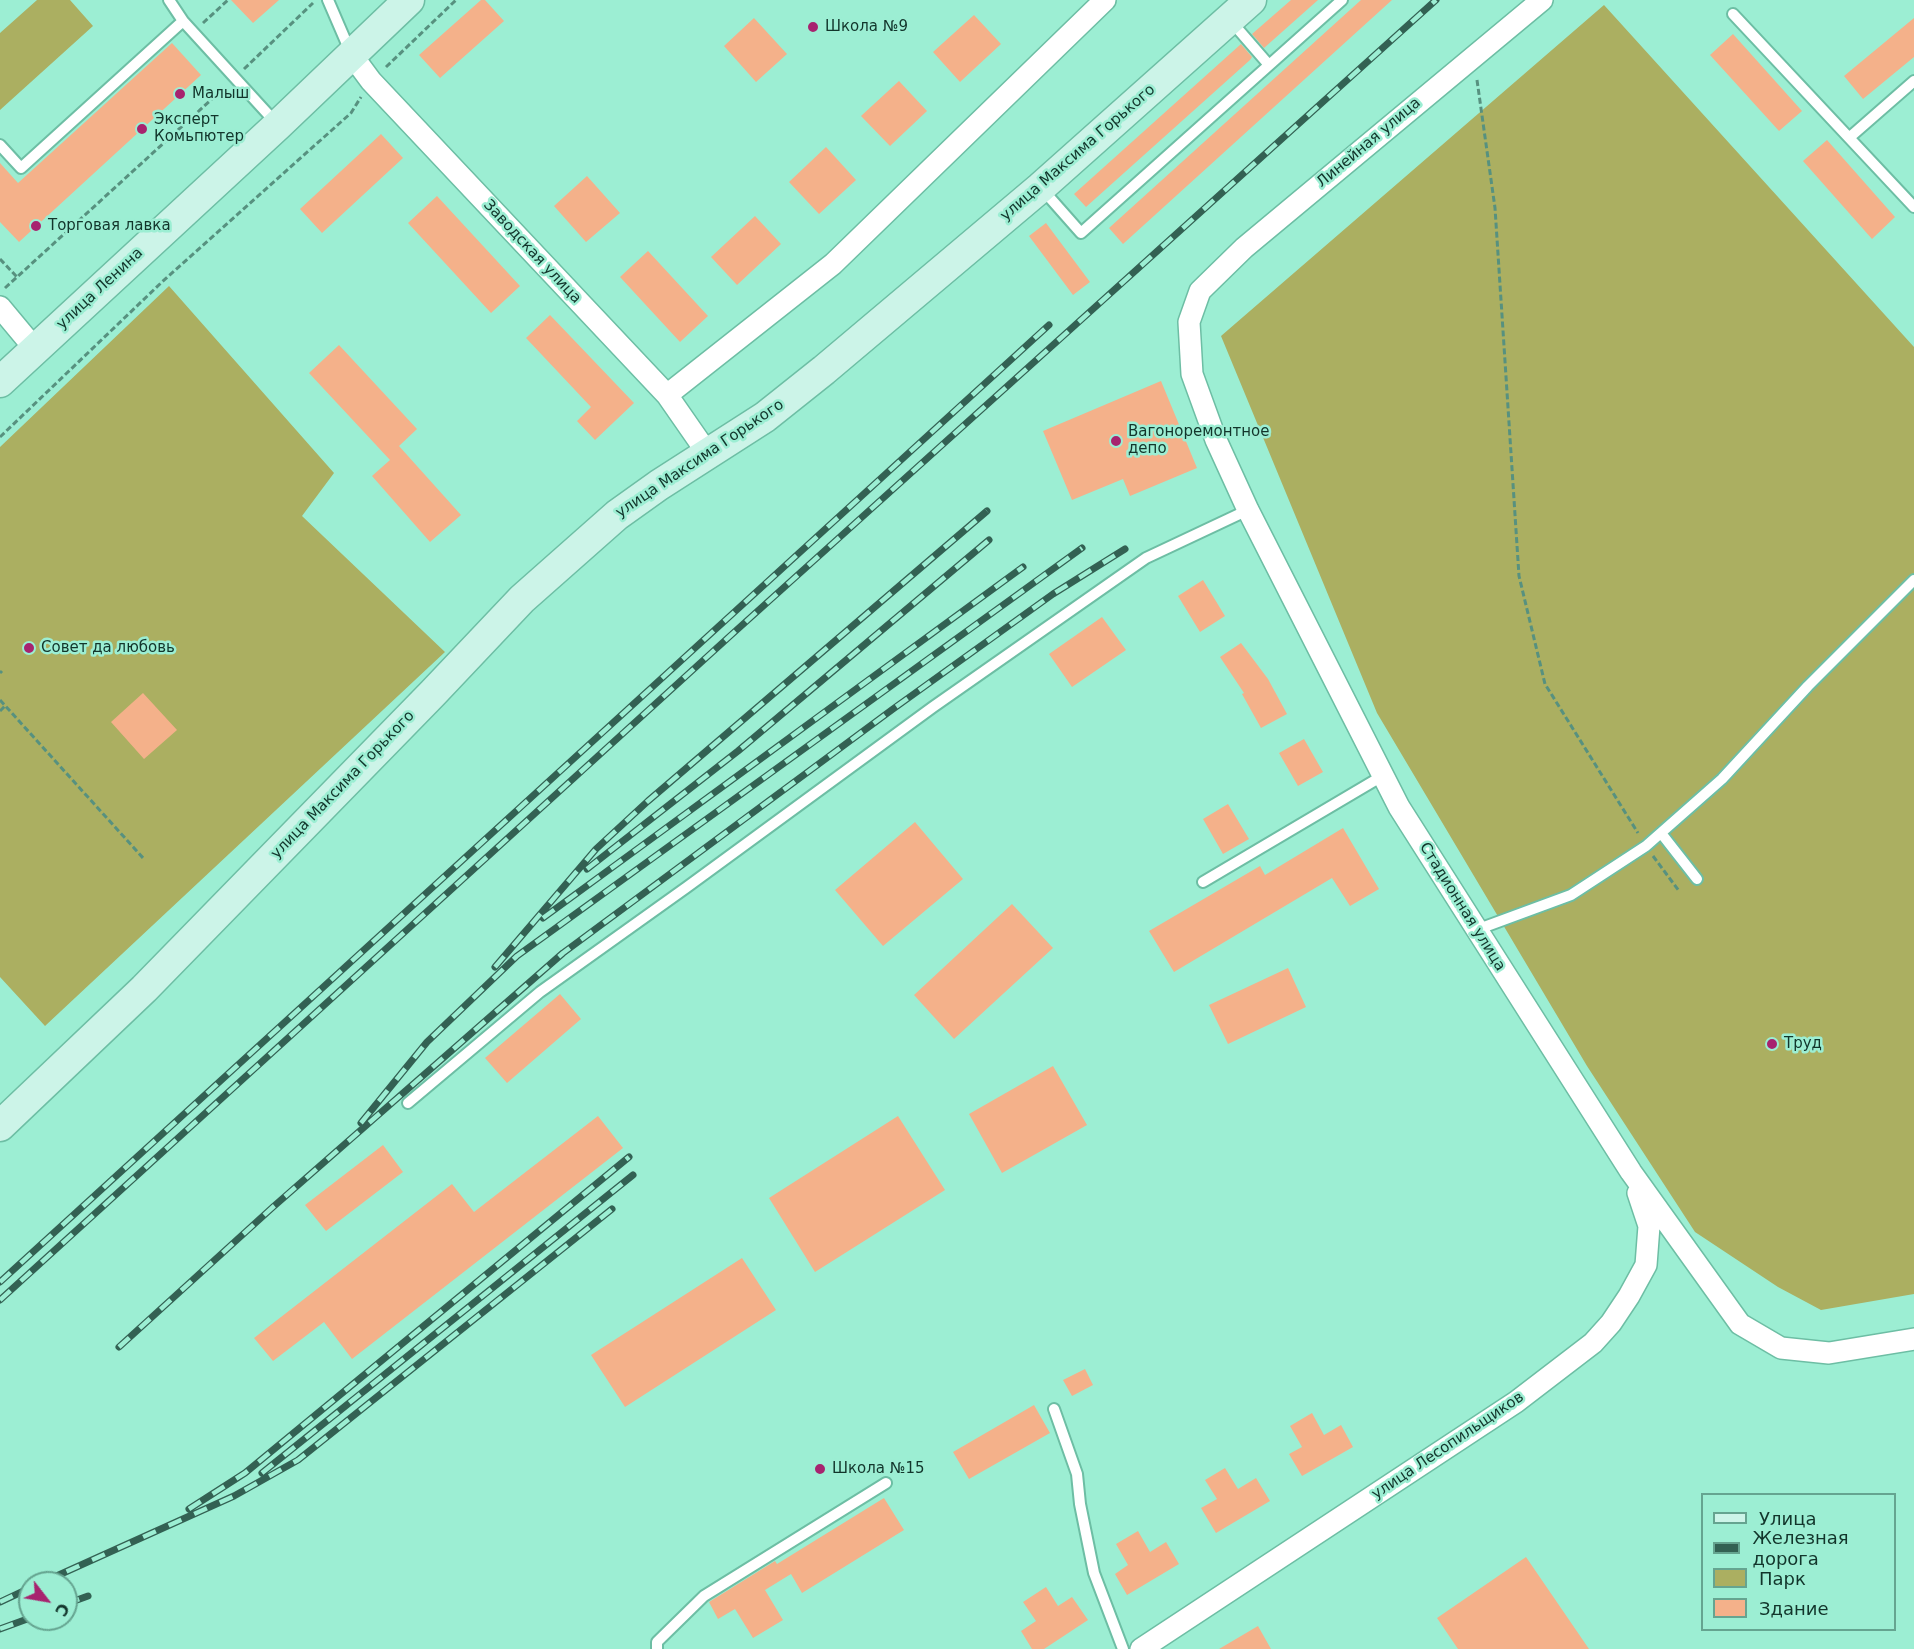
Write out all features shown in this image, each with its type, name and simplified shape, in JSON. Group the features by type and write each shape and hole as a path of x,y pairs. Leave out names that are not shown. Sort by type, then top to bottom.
{"street":[{"name":"улица Ленина","path":"0,381 410,0"},
{"path":"667,395 833,264 1105,0"},
{"name":"Линейная улица","path":"1200,291 1244,248 1542,0"},
{"name":"улица Максима Горького","path":"0,1126 144,989 522,599 617,515 765,417 1040,188 1240,10"},
{"name":"Заводская улица","path":"351,54 371,81 667,395 708,454"},
{"name":"Стадионная улица","path":"1200,291 1189,322 1192,375 1216,440 1248,510 1399,807 1631,1172 1740,1324 1750,1330 1781,1348 1829,1353 1914,1339"},
{"path":"0,307 35,349"},
{"name":"улица Лесопильщиков","path":"1141,1649 1516,1402 1593,1343 1611,1323 1646,1265 1649,1226 1631,1172"}],"lane":[{"path":"169,0 183,21 278,125"},
{"path":"328,0 351,54"},
{"path":"1040,188 1081,233 1342,0"},
{"path":"1240,10 1269,65"},
{"path":"1733,14 1914,207"},
{"path":"0,145 21,168 183,21"},
{"path":"1850,137 1914,81"},
{"path":"408,1103 540,992 933,707 1146,558 1248,510"},
{"path":"1476,930 1571,895 1646,846 1722,779 1808,686 1914,580"},
{"path":"1203,882 1384,776"},
{"path":"1661,833 1696,879"},
{"path":"1054,1409 1077,1474 1094,1574 1123,1649"},
{"path":"657,1649 657,1642 704,1596 886,1484"}],"path":[{"path":"193,32 228,0"},
{"path":"0,293 317,0"},
{"path":"0,437 162,282 351,113 371,81 456,0"},
{"path":"1473,57 1495,208 1519,576 1545,684 1646,846 1679,891"},
{"path":"0,259 17,277"},
{"path":"0,700 144,858"},
{"path":"0,711 5,706"}],"green space":[{"path":"37,0 70,0 93,26 0,110 0,33"},
{"path":"1604,5 1914,347 1914,1294 1821,1310 1778,1287 1695,1232 1587,1066 1377,713 1221,336"},
{"path":"169,286 334,473 302,516 445,652 45,1026 0,977 0,447"}],"building":[{"path":"231,0 279,0 253,23"},
{"path":"481,0 485,0 504,21 440,78 419,55"},
{"path":"1291,0 1318,0 1264,48 1252,34"},
{"path":"1361,0 1392,0 1123,244 1109,228"},
{"path":"974,15 1001,44 960,82 933,52"},
{"path":"754,18 787,54 756,82 724,46"},
{"path":"1914,18 1914,57 1863,99 1844,76"},
{"path":"1733,34 1802,111 1779,131 1710,55"},
{"path":"172,43 201,75 19,242 0,222 0,163 18,183"},
{"path":"1241,44 1252,57 1250,60 1086,207 1074,194"},
{"path":"899,81 927,111 890,146 861,116"},
{"path":"381,134 403,158 322,233 300,209"},
{"path":"1827,140 1895,217 1872,239 1803,161"},
{"path":"826,147 856,180 819,214 789,182"},
{"path":"587,176 620,213 586,242 554,206"},
{"path":"437,196 520,286 491,313 408,223"},
{"path":"755,216 781,244 737,285 711,257"},
{"path":"1046,223 1090,282 1073,295 1029,236"},
{"path":"648,251 708,316 680,342 620,277"},
{"path":"550,315 634,403 595,440 577,421 591,407 526,338"},
{"path":"339,345 417,429 399,446 461,515 430,542 372,476 390,460 309,373"},
{"name":"Вагоноремонтное депо","path":"1161,381 1197,468 1130,496 1123,479 1072,500 1043,431"},
{"path":"1203,580 1225,616 1200,632 1178,596"},
{"path":"1102,617 1126,650 1072,687 1049,654"},
{"path":"1241,643 1268,679 1287,714 1261,728 1242,694 1244,693 1220,657"},
{"path":"143,693 177,730 144,759 111,722"},
{"path":"1304,739 1323,772 1298,786 1279,753"},
{"path":"1228,804 1249,839 1223,854 1203,819"},
{"path":"915,822 963,879 883,946 835,890"},
{"path":"1343,828 1379,889 1350,906 1332,878 1174,972 1149,931 1260,866 1265,875"},
{"path":"1012,904 1053,948 954,1039 914,995"},
{"path":"1288,968 1306,1007 1228,1044 1209,1005"},
{"path":"560,994 581,1019 507,1083 485,1058"},
{"path":"1053,1066 1087,1125 1002,1173 969,1114"},
{"path":"598,1116 623,1148 352,1359 324,1322 273,1361 254,1338 452,1184 474,1212"},
{"path":"898,1116 945,1190 815,1272 769,1198"},
{"path":"383,1145 403,1172 326,1231 305,1205"},
{"path":"742,1258 776,1310 625,1407 591,1355"},
{"path":"1085,1369 1093,1385 1072,1396 1063,1380"},
{"path":"1034,1405 1050,1433 969,1479 953,1452"},
{"path":"1312,1413 1324,1435 1341,1425 1353,1447 1302,1476 1289,1454 1302,1447 1290,1426"},
{"path":"1225,1468 1238,1489 1256,1478 1270,1501 1216,1533 1201,1508 1217,1499 1205,1480"},
{"path":"884,1498 904,1530 802,1593 791,1574 765,1590 783,1620 753,1638 735,1609 718,1619 709,1602 775,1561 777,1564"},
{"path":"1138,1531 1150,1552 1166,1542 1179,1564 1127,1595 1115,1574 1128,1565 1116,1544"},
{"path":"1526,1557 1589,1649 1458,1649 1437,1618"},
{"path":"1046,1587 1058,1606 1072,1597 1088,1620 1044,1649 1032,1649 1021,1631 1036,1621 1023,1602"},
{"path":"1258,1626 1271,1649 1219,1649"}],"railway":[{"path":"0,1300 730,636 1436,0"},
{"path":"0,1282 1049,325"},
{"path":"495,967 596,849 648,801 987,511"},
{"path":"587,869 738,751 989,540"},
{"path":"361,1123 427,1042 517,956 1082,548"},
{"path":"119,1347 273,1207 563,953 893,709 1053,594 1125,549"},
{"path":"543,918 1023,567"},
{"path":"189,1509 245,1473 629,1157"},
{"path":"262,1473 633,1175"},
{"path":"68,1571 234,1496 298,1460 612,1209"},
{"path":"0,1602 18,1594"},
{"path":"78,1600 88,1596"},
{"path":"0,1629 18,1622"}],"place":[{"name":"Школа №9","path":"813,27"},
{"name":"Малыш","path":"180,94"},
{"name":"Эксперт Комьпютер","path":"142,129"},
{"name":"Торговая лавка","path":"36,226"},
{"name":"Вагоноремонтное депо","path":"1116,441"},
{"name":"Совет да любовь","path":"29,648"},
{"name":"Труд","path":"1772,1044"},
{"name":"Школа №15","path":"820,1469"}]}
